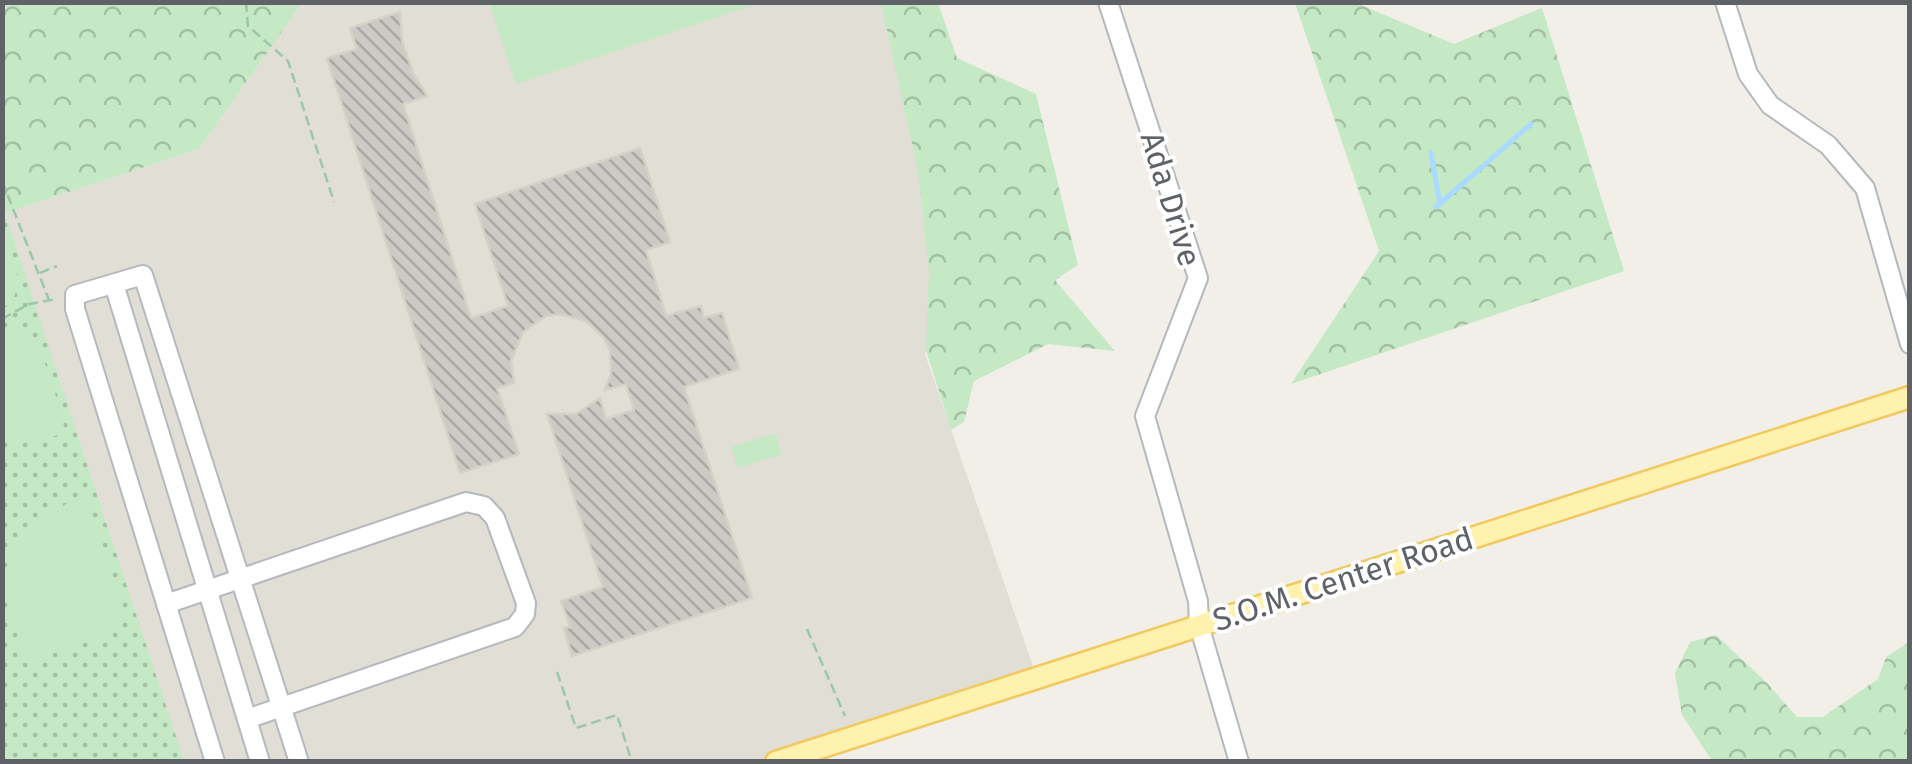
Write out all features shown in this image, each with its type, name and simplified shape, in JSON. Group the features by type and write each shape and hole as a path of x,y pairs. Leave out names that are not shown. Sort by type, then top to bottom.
{"main road":[{"name":"S.O.M. Center Road","path":"776,762 1910,397"}],"street":[{"name":"Ada Drive","path":"1108,2 1198,278 1145,416 1239,762"},
{"path":"1725,2 1748,74 1770,104 1828,146 1865,188 1910,344"},
{"path":"215,762 75,309 76,295 143,275 299,762"},
{"path":"114,284 260,762"},
{"path":"166,453 198,442"},
{"path":"166,604 466,502 484,506 496,518 526,603 525,614 515,627 247,719"}],"path":[{"path":"246,2 248,26 288,61 334,202"},
{"path":"2,181 49,300"},
{"path":"39,273 57,266"},
{"path":"2,318 29,304 76,295"},
{"path":"807,629 845,716"},
{"path":"557,672 576,728 618,715 632,762"}],"shaded area":[{"path":"302,3 894,3 963,212 925,354 1037,678 776,761 181,761 5,213 199,149"}],"green space":[{"path":"489,2 760,2 760,3 516,84"},
{"path":"2,3 302,3 199,149 5,213"},
{"path":"881,3 938,3 957,58 1036,94 1078,265 1055,280 1115,351 1048,344 974,381 964,422 951,430 926,350 929,272 919,176"},
{"path":"1295,3 1356,3 1454,44 1542,8 1624,271 1291,384 1379,251"},
{"path":"2,207 5,213 184,761 3,761"},
{"path":"3,229 18,279 13,303 3,307"},
{"path":"14,330 35,345 42,358 66,432 37,442 3,440 3,335"},
{"path":"775,433 782,454 738,468 731,447"},
{"path":"85,491 126,617 119,631 26,663 5,588 11,557 32,530"},
{"path":"1716,635 1797,717 1823,717 1878,679 1886,657 1909,642 1909,761 1712,761 1682,715 1675,673 1690,642"}],"building":[{"path":"400,12 402,41 413,73 427,96 403,104 471,318 508,306 475,204 640,148 670,242 646,250 666,316 701,306 704,318 722,313 739,369 684,387 752,598 572,656 564,628 570,627 561,601 603,587 547,414 576,414 600,398 606,419 634,410 626,384 605,390 611,374 610,350 604,338 586,321 560,314 546,316 523,332 511,361 514,383 497,388 519,454 460,473 327,58 357,49 350,28"}],"waterway":[{"path":"1436,207 1531,124"},
{"path":"1431,153 1440,204"}]}
